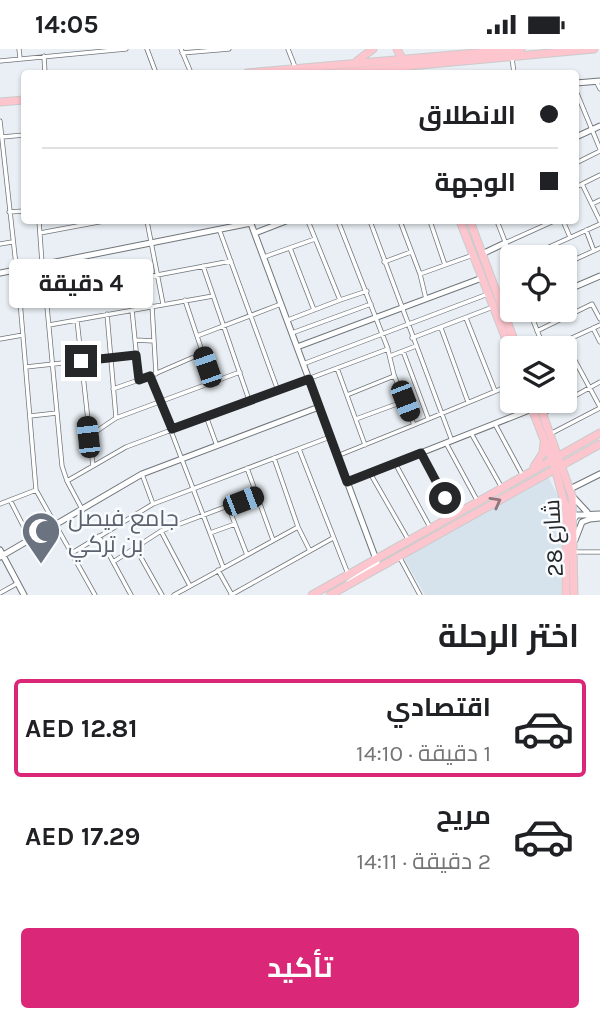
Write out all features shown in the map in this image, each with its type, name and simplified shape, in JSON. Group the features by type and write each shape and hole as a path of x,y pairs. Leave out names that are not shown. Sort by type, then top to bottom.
{"main road":[{"path":"351,64 375,49"},
{"path":"363,62 375,49"},
{"path":"398,49 406,66"},
{"path":"364,70 521,49"},
{"path":"508,52 594,49"},
{"path":"284,70 363,62 406,66"},
{"path":"0,100 21,97"},
{"path":"462,224 500,304"},
{"path":"471,224 482,278 505,336"},
{"path":"535,413 548,435 562,447 576,447"},
{"path":"543,414 559,466 571,540 566,595"},
{"path":"312,595 600,433"},
{"path":"525,475 540,461 548,435"},
{"path":"330,595 600,444"},
{"path":"565,474 566,464 570,460"},
{"name":"شارع 28","path":"559,466 571,492 571,540 575,552 574,595"},
{"path":"543,476 554,477 560,483"}],"street":[{"path":"19,49 20,58"},
{"path":"0,61 126,49"},
{"path":"147,49 155,70"},
{"path":"190,70 182,51 229,49"},
{"path":"288,49 296,69"},
{"path":"508,52 513,70"},
{"path":"44,56 45,70"},
{"path":"579,83 598,81 600,89"},
{"path":"579,98 600,150 579,161"},
{"path":"0,121 2,166 20,300 36,491 95,595"},
{"path":"579,136 600,126"},
{"path":"1,137 21,135"},
{"path":"579,186 600,175"},
{"path":"553,245 600,222 582,184"},
{"path":"592,204 600,200"},
{"path":"9,212 21,211"},
{"path":"39,224 42,265"},
{"path":"40,233 88,224"},
{"path":"148,224 163,304"},
{"path":"0,273 241,224"},
{"path":"251,224 376,560 376,565 356,576 345,586"},
{"path":"255,233 278,224"},
{"path":"308,224 340,300"},
{"path":"339,224 367,291 388,349 394,375 414,425"},
{"path":"371,224 441,413 449,442 478,502"},
{"path":"401,224 420,274 426,299"},
{"path":"431,224 445,265"},
{"path":"500,224 505,243"},
{"path":"420,274 478,254 547,224"},
{"path":"564,224 570,237"},
{"path":"219,229 278,389"},
{"path":"586,230 594,251"},
{"path":"264,257 315,239"},
{"path":"0,244 12,242"},
{"path":"290,248 314,310"},
{"path":"577,259 600,248"},
{"path":"384,262 411,252"},
{"path":"20,300 231,261"},
{"path":"203,266 249,400"},
{"path":"577,286 600,276"},
{"path":"297,347 482,278"},
{"path":"287,321 367,291"},
{"path":"303,364 488,294"},
{"path":"46,296 62,466 82,510"},
{"path":"49,325 213,296"},
{"path":"185,300 212,381"},
{"path":"197,336 281,304"},
{"path":"292,333 371,304"},
{"path":"537,331 592,304 600,319"},
{"path":"152,306 153,375 160,401 232,595 333,538"},
{"path":"412,338 494,307"},
{"path":"132,310 139,380"},
{"path":"107,314 116,418"},
{"path":"466,318 495,391"},
{"path":"77,320 93,466"},
{"path":"533,322 539,336"},
{"path":"577,336 600,325"},
{"path":"440,327 468,401"},
{"path":"593,328 600,342"},
{"path":"0,339 23,335"},
{"path":"135,340 154,341"},
{"path":"390,356 415,346"},
{"path":"67,481 126,447 388,349"},
{"path":"403,351 428,419"},
{"path":"113,389 203,353"},
{"path":"26,367 136,355"},
{"path":"548,435 600,407 577,367"},
{"path":"337,368 365,445"},
{"path":"88,437 116,418 240,372"},
{"path":"347,395 394,375"},
{"path":"543,414 600,382"},
{"path":"337,456 500,389"},
{"path":"356,419 405,401"},
{"path":"24,595 1,554 30,540 142,474 319,407"},
{"path":"30,416 57,412"},
{"path":"347,482 514,413"},
{"path":"206,416 217,446"},
{"path":"495,423 525,475"},
{"path":"471,433 502,488"},
{"path":"72,553 153,504 330,437"},
{"path":"299,449 348,575"},
{"path":"421,453 455,515"},
{"path":"274,458 298,527 310,551"},
{"path":"396,463 431,529"},
{"path":"247,468 273,540"},
{"path":"370,473 409,542"},
{"path":"142,474 153,504"},
{"path":"598,515 584,511 571,492 600,474"},
{"path":"0,504 36,491"},
{"path":"113,562 161,531 257,495"},
{"path":"10,500 30,540"},
{"path":"228,506 247,555"},
{"path":"573,519 577,515 598,515"},
{"path":"571,540 582,522 598,515"},
{"path":"210,533 235,524"},
{"path":"174,595 298,527"},
{"path":"161,531 190,586"},
{"path":"99,537 131,595"},
{"path":"135,547 162,595"},
{"path":"575,552 600,552"},
{"path":"399,557 420,595"},
{"path":"0,593 18,583"}],"shaded area":[{"path":"548,477 561,501 561,595 425,595 403,557"}],"place":[{"name":"جامع فيصل بن تركي","path":"41,565"}],"route":[{"path":"81,361 136,355 139,380 150,376 172,429 309,379 347,482 421,453 445,498"}]}
